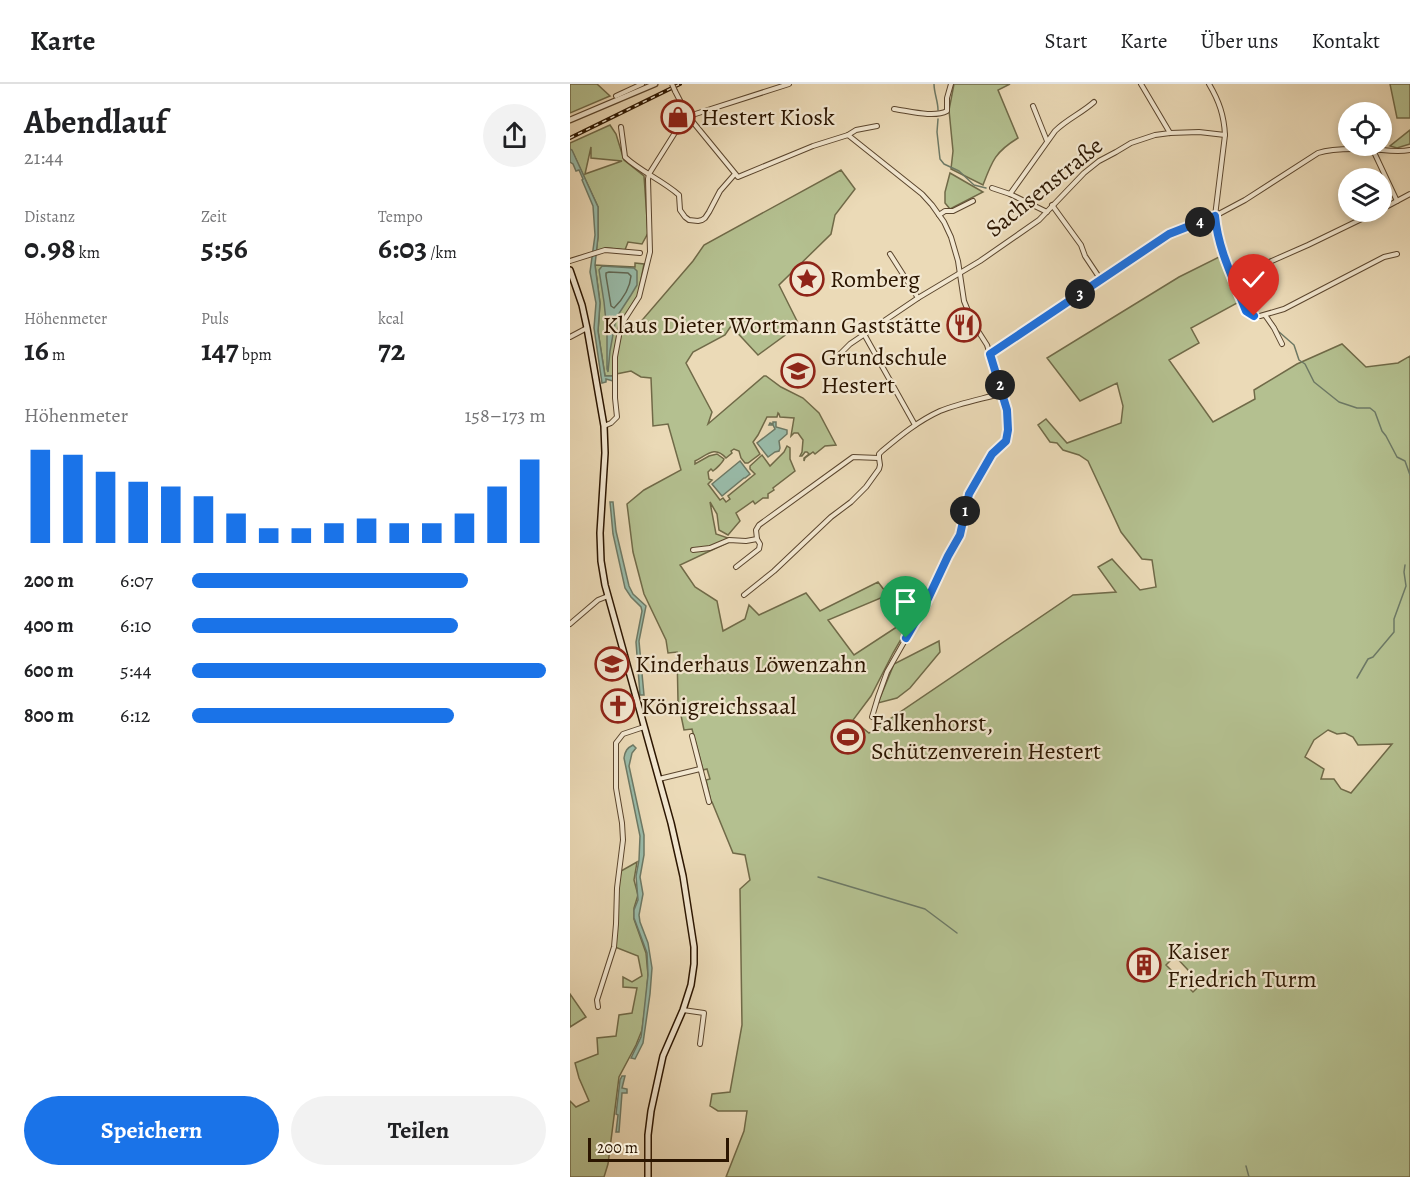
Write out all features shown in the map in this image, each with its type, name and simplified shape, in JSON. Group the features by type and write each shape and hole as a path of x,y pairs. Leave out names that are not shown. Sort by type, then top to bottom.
{"main road":[{"path":"570,270 582,305 604,426 605,453 600,514 601,561 608,596 678,850 694,947 693,976 689,994 663,1056 655,1092 648,1135 648,1177"}],"street":[{"path":"616,96 642,84"},
{"path":"570,120 655,84"},
{"path":"672,84 688,116 734,175 738,177 856,130 877,126"},
{"path":"604,426 613,422 617,417 615,357 621,325 639,297 650,252 649,174 683,120 688,116 789,84"},
{"path":"894,109 945,113 951,84"},
{"path":"1140,84 1170,133"},
{"path":"1209,84 1219,101 1225,123 1215,216 1216,232 1246,311 1254,316 1284,309 1384,257 1397,254"},
{"path":"1010,194 1062,124 1087,109 1094,102"},
{"path":"1033,106 1047,142"},
{"path":"621,127 625,157 634,166 668,185 679,195 680,210 689,219 698,221 705,218 720,191 734,175"},
{"name":"Sachsenstraße","path":"833,361 864,334 980,261 1039,220 1084,173 1099,161 1131,143 1155,135 1199,132 1225,135"},
{"path":"848,135 922,194 939,215 951,237 964,301 990,354 1003,393 1008,419 1006,441 992,454 969,494 960,535 925,605 887,672 872,717"},
{"path":"1392,152 1410,150"},
{"path":"990,354 1169,234 1215,216 1245,200 1318,153 1338,151"},
{"path":"1376,156 1397,201"},
{"path":"992,188 1047,212"},
{"path":"1392,204 1410,194"},
{"path":"939,215 973,201"},
{"path":"1052,205 1081,245 1085,256 1101,280"},
{"path":"1233,278 1355,222"},
{"path":"570,261 605,250 640,253"},
{"path":"890,254 918,298"},
{"path":"1265,315 1282,344"},
{"path":"570,337 587,328"},
{"path":"864,334 915,425"},
{"path":"744,595 774,572 831,517 866,488 879,470 879,458 882,451 915,425 949,408 1003,393"},
{"path":"736,567 759,549 756,530 759,525 854,457 879,458"},
{"path":"693,550 710,548 729,540 757,539"},
{"path":"570,624 598,600 608,596"},
{"path":"598,1007 597,1000 614,947 616,888 623,840 615,788 616,743 623,734 644,727"},
{"path":"692,736 709,802"},
{"path":"659,779 700,769"},
{"path":"683,1010 704,1013 700,1044"}],"shaded area":[{"path":"570,84 597,84 610,96 570,113"},
{"path":"954,84 1010,84 998,90 1018,138 995,158 983,185 951,169 953,151 949,110"},
{"path":"1390,84 1410,84 1410,118 1397,118"},
{"path":"610,125 616,134 624,160 644,176 648,233 642,244 628,242 625,250 607,248 596,252 598,207 570,149 570,143","holes":["591,147 591,158 622,161 585,174"]},
{"path":"1410,130 1410,144 1397,148 1392,144"},
{"path":"841,170 855,189 835,215 831,234 779,285 799,325 758,355 731,326 725,335 693,352 686,363 712,412 708,424 766,376 803,398 819,413 836,445 825,446 815,454 813,452 804,461 804,458 809,454 805,452 800,456 803,440 798,433 791,436 794,418 780,417 778,413 777,417 767,417 753,442 760,454 748,463 741,458 739,451 734,449 726,458 715,452 695,461 695,464 717,454 724,459 713,471 711,469 708,472 709,479 712,480 708,484 720,500 723,498 726,502 730,499 728,496 755,474 750,466 762,455 770,466 787,446 790,448 790,459 795,471 773,488 768,498 763,498 755,504 753,501 736,513 740,521 728,535 719,530 717,514 710,502 716,534 728,538 729,542 680,565 695,587 717,601 723,631 745,619 749,605 759,615 806,593 820,611 878,582 888,595 828,620 854,655 915,615 871,696 853,720 869,733 1073,595 1116,592 1098,567 1112,559 1140,590 1156,587 1152,560 1142,559 1121,532 1088,461 1079,455 1063,450 1057,443 1050,442 1038,425 1046,419 1067,443 1121,423 1123,406 1117,383 1080,401 1047,358 1179,277 1221,256 1239,302 1191,328 1199,343 1169,360 1213,422 1255,399 1254,390 1297,364 1342,344 1366,367 1398,363 1410,356 1410,1177 726,1177 744,1131 747,1111 718,1111 710,1106 712,1094 730,1092 742,1025 740,889 750,880 745,855 733,853 711,802 706,780 710,779 707,769 703,770 692,729 684,730 678,701 677,652 668,653 666,640 644,594 633,552 627,504 644,490 681,470 668,424 653,426 651,378 641,377 631,371 616,374 617,346 625,321 638,325 704,245","holes":["1328,730 1337,734 1345,733 1353,737 1358,745 1392,744 1351,793 1341,789 1334,779 1321,779 1324,769 1305,757 1314,740","1175,956 1201,984 1193,992 1166,965"]},
{"path":"950,173 983,192 950,209 945,203 945,192"},
{"path":"635,263 644,264 638,295 622,321 615,347 613,376 605,376 598,331 600,303 595,265 635,267"},
{"path":"939,641 940,652 910,688 897,698 878,703 894,664"},
{"path":"637,862 634,880 638,895 634,908 634,919 646,953 648,975 642,1030 619,1077 608,1164 604,1177 570,1177 570,1101 576,1107 589,1101 575,1063 598,1054 597,1038 616,1036 619,1015 632,1013 637,988 623,987 623,977 632,982 642,976 638,956 615,947 621,871"},
{"path":"570,994 586,1017 570,1027"}],"water":[{"path":"570,149 598,207 595,265 600,303 598,331 605,376 613,376 613,381 606,379 606,382 602,383 594,328 596,303 590,272 595,235 593,206 579,170 576,171 570,162"},
{"path":"602,266 634,268 637,271 637,285 616,318 608,372 607,331 599,270"},
{"path":"776,422 776,427 787,430 787,434 779,441 779,451 768,457 757,443 775,429 773,425 769,425"},
{"path":"740,461 750,474 722,496 712,484"},
{"path":"610,502 613,502 616,531 629,586 633,594 646,606 639,641 644,695 640,695 636,642 642,611 625,588 613,534"},
{"path":"633,745 636,748 632,753 629,766 644,835 644,855 640,877 643,894 639,915 648,943 652,968 643,1043 635,1059 631,1058 641,1037 648,975 647,953 634,918 638,900 636,876 640,836 624,758 629,747"},
{"path":"622,1076 625,1076 622,1088 627,1089 627,1093 622,1093 619,1132 616,1132 618,1115 616,1114"}],"waterway":[{"path":"934,84 938,110"},
{"path":"938,119 940,159 944,164 959,171 974,185 986,188"},
{"path":"1273,323 1278,331 1294,345 1299,360 1305,364 1314,382 1339,402 1357,408 1370,408 1375,412 1382,431 1397,457 1405,461 1410,475"},
{"path":"1357,678 1368,659 1373,657 1394,632 1394,619 1406,586 1405,565"},
{"path":"818,877 925,909 957,933"},
{"path":"1246,1166 1249,1177"}],"railway":[{"path":"570,138 680,84"}],"place":[{"name":"Hestert Kiosk","path":"678,117"},
{"name":"Romberg","path":"807,279"},
{"name":"Klaus Dieter Wortmann Gaststätte","path":"964,325"},
{"name":"Grundschule Hestert","path":"798,371"},
{"name":"Kinderhaus Löwenzahn","path":"612,664"},
{"name":"Königreichssaal","path":"618,706"},
{"name":"Falkenhorst, Schützenverein Hestert","path":"848,737"},
{"name":"Kaiser Friedrich Turm","path":"1144,965"}],"route":[{"path":"906,638 960,535 969,494 977,477 992,454 1003,445 1008,436 1007,410 990,354 1169,234 1215,216 1216,232 1221,248 1246,311 1254,316"}]}
